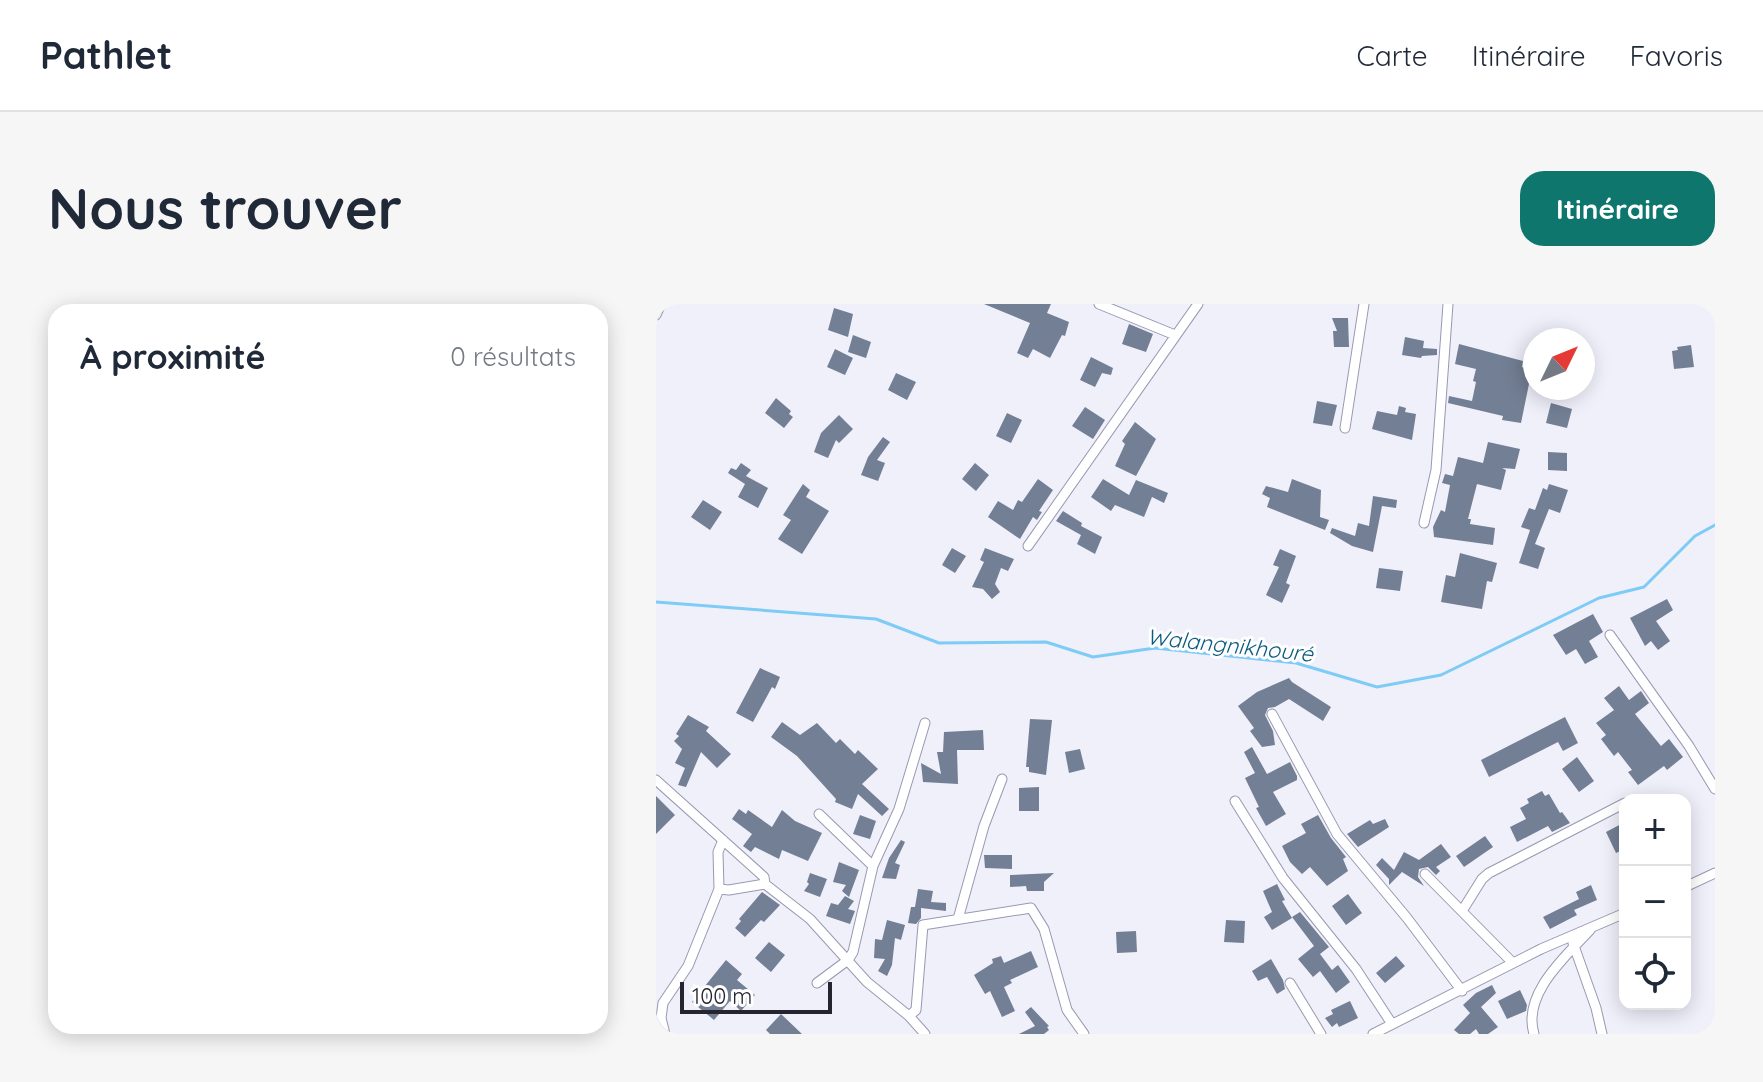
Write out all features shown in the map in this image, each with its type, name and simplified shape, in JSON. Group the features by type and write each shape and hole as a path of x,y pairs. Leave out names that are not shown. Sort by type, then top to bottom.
{"street":[{"path":"656,315 661,304"},
{"path":"1099,304 1175,335"},
{"path":"1028,546 1198,304"},
{"path":"1345,428 1364,304"},
{"path":"1424,523 1436,470 1448,304"},
{"path":"1610,635 1689,746 1715,789"},
{"path":"1272,714 1337,834 1407,918 1462,991"},
{"path":"817,983 848,960 853,952 873,866 899,809 925,723"},
{"path":"958,919 984,826 1002,779"},
{"path":"656,780 764,877 765,884 810,919 867,982 909,1016 925,1034"},
{"path":"1235,801 1283,878 1356,969 1392,1024"},
{"path":"1462,911 1489,873 1619,806"},
{"path":"819,814 873,866"},
{"path":"665,1034 659,1019 663,1003 688,966 719,889 718,852 723,840"},
{"path":"1691,884 1715,873"},
{"path":"1425,874 1513,963"},
{"path":"719,889 765,884"},
{"path":"909,1016 916,1010 923,925 1031,908 1044,929 1067,1010 1084,1034"},
{"path":"1373,1034 1569,936 1619,915"},
{"path":"1534,1034 1530,1022 1535,997 1595,925"},
{"path":"1569,936 1596,1008 1602,1034"},
{"path":"1290,983 1321,1034"}],"building":[{"path":"984,304 1051,304 1047,313 1069,322 1065,336 1062,335 1050,358 1033,349 1028,358 1017,353 1030,323"},
{"path":"834,308 853,314 848,337 828,330"},
{"path":"1332,318 1348,318 1349,347 1334,347 1333,331 1337,331"},
{"path":"1129,324 1153,334 1146,352 1122,344"},
{"path":"853,335 871,342 866,358 848,352"},
{"path":"1405,337 1424,341 1423,348 1437,349 1437,355 1421,358 1402,355"},
{"path":"1459,344 1523,361 1523,400 1526,400 1521,423 1448,403 1449,396 1472,401 1476,382 1473,381 1476,369 1455,364"},
{"path":"1691,345 1694,367 1674,369 1672,351"},
{"path":"835,349 853,358 845,375 827,367"},
{"path":"1091,357 1113,368 1111,375 1102,373 1095,387 1080,380"},
{"path":"896,373 916,382 907,400 888,390"},
{"path":"776,398 791,411 789,414 793,417 784,428 765,413"},
{"path":"1317,401 1337,405 1332,426 1313,423"},
{"path":"1551,403 1572,409 1567,428 1546,423"},
{"path":"1399,406 1406,408 1405,412 1416,414 1412,440 1372,429 1377,411 1397,415"},
{"path":"1085,407 1105,420 1093,439 1072,426"},
{"path":"1007,413 1022,420 1011,443 996,436"},
{"path":"839,415 853,429 839,443 836,440 828,458 814,452 821,433"},
{"path":"1135,422 1156,439 1136,476 1115,466 1125,444 1122,441"},
{"path":"883,437 890,442 877,460 885,463 878,481 861,475 868,457"},
{"path":"1488,442 1520,449 1515,469 1502,468 1506,470 1501,490 1477,484 1468,519 1471,519 1470,524 1495,528 1493,545 1434,537 1433,527 1441,510 1445,512 1450,485 1442,483 1445,474 1453,476 1458,457 1483,463"},
{"path":"1548,452 1567,453 1567,471 1548,470"},
{"path":"741,463 751,470 746,476 768,488 758,508 738,497 745,484 728,473 731,468 736,470"},
{"path":"975,463 989,475 976,491 962,479"},
{"path":"1038,479 1053,490 1039,511 1042,512 1037,520 1033,517 1020,539 988,517 998,501 1013,510"},
{"path":"1103,479 1129,495 1136,480 1168,493 1164,503 1152,497 1144,517 1115,505 1111,511 1091,497"},
{"path":"1292,479 1321,490 1320,517 1329,520 1325,530 1267,507 1270,498 1262,494 1266,486 1288,492"},
{"path":"803,484 810,490 806,497 829,511 802,554 778,539 791,520 783,515"},
{"path":"1549,484 1568,490 1560,513 1549,509 1535,544 1545,548 1538,569 1519,563 1530,530 1521,527 1529,508 1535,510 1543,488 1547,490"},
{"path":"1373,496 1397,500 1396,508 1382,506 1373,552 1352,546 1330,533 1332,528 1355,536 1358,523 1369,526"},
{"path":"703,500 722,512 710,530 691,517"},
{"path":"1063,511 1082,523 1081,526 1102,537 1095,554 1077,544 1081,535 1056,521"},
{"path":"952,548 966,556 955,573 942,565"},
{"path":"985,548 1014,559 1008,571 1001,568 995,584 1000,592 992,599 983,589 972,587 984,562 980,560"},
{"path":"1280,549 1296,556 1286,583 1290,585 1282,603 1266,595 1279,567 1273,565"},
{"path":"1460,553 1497,563 1492,582 1487,581 1482,609 1441,602 1446,575 1455,577"},
{"path":"1379,568 1403,571 1400,591 1376,588"},
{"path":"1667,599 1673,610 1656,621 1670,641 1658,650 1651,641 1645,646 1630,618"},
{"path":"1593,614 1603,632 1589,641 1598,657 1585,664 1576,649 1566,655 1553,635"},
{"path":"760,668 780,677 753,722 736,713"},
{"path":"1289,678 1331,707 1323,721 1289,699 1268,708 1265,715 1273,731 1275,745 1262,747 1250,731 1254,728 1238,706 1257,692"},
{"path":"1619,686 1629,700 1641,691 1649,703 1635,714 1661,746 1669,739 1683,757 1667,770 1664,766 1638,785 1628,772 1632,770 1618,752 1614,756 1601,739 1606,735 1596,723 1614,710 1604,698"},
{"path":"688,715 709,727 706,731 731,754 717,768 701,752 686,787 678,785 685,768 675,763 682,749 674,741"},
{"path":"1565,717 1578,743 1563,751 1558,742 1489,777 1481,760"},
{"path":"1030,719 1052,720 1046,775 1029,772 1029,767 1026,767"},
{"path":"782,722 800,735 817,723 836,743 840,739 855,754 858,750 878,769 862,784 889,809 882,816 858,794 852,809 835,802 836,799 797,756 771,737"},
{"path":"983,730 984,750 957,750 958,784 923,782 921,763 941,774 937,752 943,752 944,732"},
{"path":"1252,747 1267,774 1290,762 1297,776 1297,780 1273,792 1286,814 1266,826 1245,778 1255,773 1244,752"},
{"path":"1080,749 1085,769 1069,773 1065,752"},
{"path":"1577,757 1594,781 1579,792 1562,769"},
{"path":"1039,787 1039,811 1019,811 1019,788"},
{"path":"1542,791 1545,796 1549,794 1570,823 1552,832 1548,826 1517,842 1510,827 1526,819 1520,808 1529,803 1527,799"},
{"path":"656,796 675,815 656,834"},
{"path":"739,809 746,814 748,810 772,827 782,810 795,821 822,833 808,861 782,850 779,859 755,847 751,852 743,846 752,834 732,819"},
{"path":"860,815 876,821 870,839 853,834"},
{"path":"1318,815 1346,857 1343,859 1348,871 1327,886 1310,867 1302,874 1290,862 1282,846 1306,833 1301,824"},
{"path":"1385,819 1389,827 1358,847 1347,834 1370,820 1373,824"},
{"path":"1619,825 1619,852 1616,853 1606,832"},
{"path":"1485,836 1493,847 1464,867 1456,856"},
{"path":"901,840 905,842 895,863 900,865 896,879 882,878 889,858"},
{"path":"1441,844 1451,857 1436,867 1440,871 1436,875 1428,867 1419,869 1418,877 1424,886 1402,872 1389,885 1389,879 1376,865 1382,858 1394,870 1404,852 1419,860"},
{"path":"984,855 1012,855 1012,869 985,868"},
{"path":"839,862 859,870 849,897 842,891 846,885 833,882"},
{"path":"810,873 827,879 820,897 804,891 809,884"},
{"path":"1054,873 1044,882 1044,891 1027,891 1026,886 1010,887 1010,875"},
{"path":"1277,884 1292,918 1272,930 1264,917 1272,912 1263,891"},
{"path":"1591,885 1597,900 1574,910 1577,915 1550,929 1543,917 1579,899 1576,892"},
{"path":"918,889 933,891 931,902 946,903 946,911 921,908 921,918 916,924 908,923"},
{"path":"762,892 780,905 745,937 735,928"},
{"path":"1348,894 1362,913 1346,925 1332,906"},
{"path":"845,896 854,901 848,909 855,911 850,924 826,916 831,903 838,905"},
{"path":"1300,912 1329,947 1320,954 1332,970 1338,965 1350,982 1336,993 1320,971 1313,977 1298,959 1314,946 1292,917"},
{"path":"887,920 905,925 901,940 895,938 892,965 887,976 878,971 885,959 874,958 875,939 882,940"},
{"path":"1226,920 1245,921 1244,943 1224,942"},
{"path":"1136,931 1137,952 1117,953 1116,932"},
{"path":"769,942 785,955 771,972 755,958"},
{"path":"1031,951 1038,967 1010,980 1012,983 1004,987 1015,1011 1002,1017 990,991 985,994 974,975 993,963 992,959 1001,956 1004,963"},
{"path":"1396,956 1405,966 1385,983 1376,973"},
{"path":"1271,959 1285,989 1277,994 1267,977 1258,981 1252,971"},
{"path":"726,960 742,974 737,980 755,995 741,1011 730,1001 714,1020 692,1002"},
{"path":"1492,985 1496,993 1481,1007 1498,1027 1488,1034 1479,1034 1476,1029 1470,1034 1459,1034 1454,1030 1470,1013 1463,1005 1476,993"},
{"path":"1520,990 1527,1005 1526,1011 1507,1019 1498,1001"},
{"path":"1350,1001 1358,1018 1332,1027 1325,1018 1333,1014 1331,1010"},
{"path":"1031,1007 1049,1026 1044,1034 1019,1034 1035,1026 1025,1012"},
{"path":"781,1014 802,1034 770,1034 766,1030"}],"waterway":[{"name":"Walangnikhouré","path":"656,602 876,619 939,643 1046,642 1093,657 1155,648 1296,663 1377,687 1441,675 1599,598 1644,587 1695,536 1715,525"}]}
